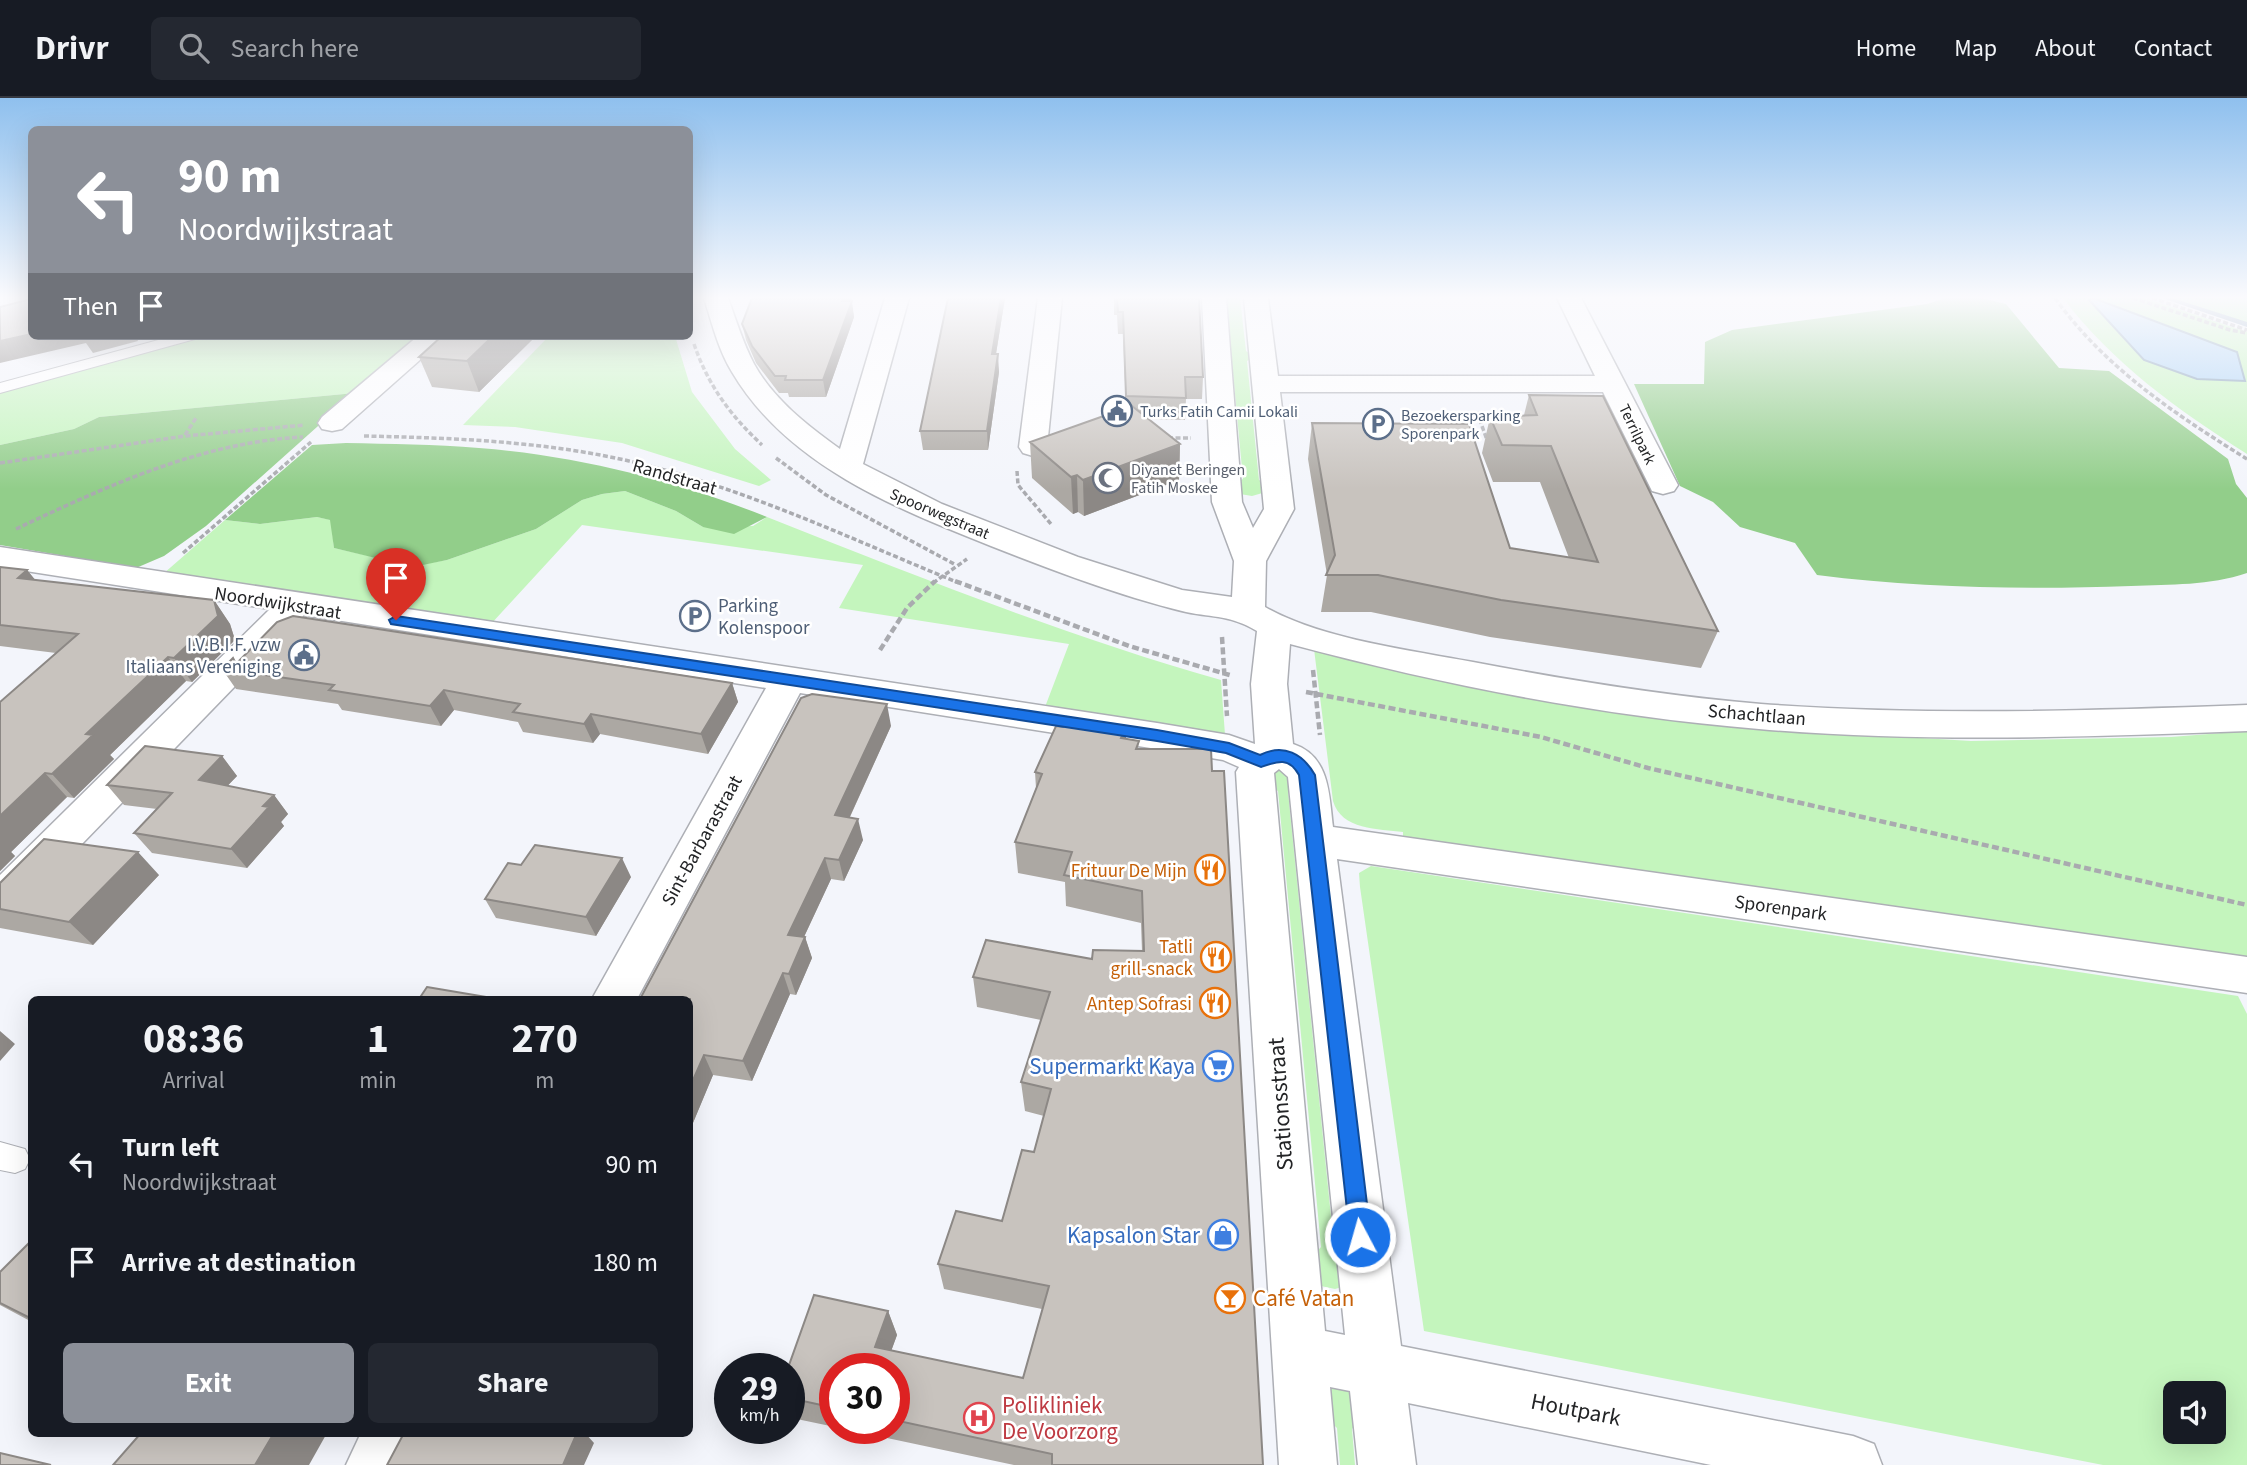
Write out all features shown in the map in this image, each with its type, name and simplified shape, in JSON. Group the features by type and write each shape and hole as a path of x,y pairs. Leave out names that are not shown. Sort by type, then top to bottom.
{"street":[{"path":"325,429 404,362"},
{"name":"Spoorwegstraat","path":"741,362 749,378 790,426 859,477 937,514 1049,557 1180,601 1261,619"},
{"path":"850,460 878,362"},
{"path":"1028,455 1041,362"},
{"name":"Stationsstraat","path":"1218,362 1227,502 1250,561 1269,684 1255,754 1255,772 1308,1465"},
{"name":"Stationsstraat","path":"1250,561 1279,509 1263,362"},
{"name":"Terrilpark","path":"1602,362 1662,485"},
{"name":"Terrilpark","path":"1266,384 1614,384"},
{"name":"Noordwijkstraat","path":"6,544 149,582 1255,754"},
{"path":"0,901 294,604"},
{"name":"Schachtlaan","path":"1261,619 1354,649 1602,697 1744,714 1913,726 2059,726 2247,718"},
{"name":"Sint-Barbarastraat","path":"616,996 788,681"},
{"path":"1255,754 1292,758 1301,765 1307,775 1388,1465"},
{"name":"Sporenpark","path":"1315,840 2247,975"},
{"name":"Houtpark","path":"1299,1353 1853,1465"},
{"path":"375,1465 390,1437"}],"lane":[{"path":"0,387 94,362"}],"path":[{"path":"2113,362 2137,384 2247,459"},
{"path":"1467,384 1490,451"},
{"path":"185,436 196,418"},
{"path":"0,463 185,436 325,429"},
{"path":"6,544 79,499 171,463 251,441 325,429"},
{"path":"149,582 325,429"},
{"name":"Randstraat","path":"356,436 499,442 589,454 666,470 754,500 1051,620 1164,659 1224,674 1255,754"},
{"path":"1168,438 1223,439"},
{"path":"1028,455 1018,469 1018,485 1053,528 1049,557"},
{"path":"880,650 916,594 964,561"},
{"path":"1315,694 1541,737 1648,768 1958,836 2247,905"}],"green space":[{"path":"107,362 391,362 355,393 99,417 74,429 0,445 0,391"},
{"path":"524,362 683,362 692,392 735,449 771,480 759,486 622,443 515,427 463,425"},
{"path":"1232,362 1247,362 1259,480 1269,485 1266,492 1252,496 1240,494 1233,484 1243,479"},
{"path":"1705,362 2054,362 2059,368 2109,371 2228,459 2236,484 2247,498 2247,573 2190,584 2053,588 1934,585 1817,575 1795,543 1740,527 1713,502 1680,486 1634,384 1704,384"},
{"path":"2123,362 2247,362 2247,454 2171,402"},
{"path":"355,393 206,526 164,556 136,568 0,545 0,445 74,429 99,417"},
{"path":"346,443 462,447 553,457 661,481 767,517 734,534 703,527 676,511 625,491 602,494 582,500 536,529 447,560 413,567 334,548 330,520 317,517 260,524 225,520 312,445"},
{"path":"625,491 676,511 703,527 753,526 767,517 1049,625 1221,680 1225,735 1045,707 1069,644 839,608 863,565 582,525 491,624 163,574 225,520 260,524 317,517 331,520 334,548 413,566 447,560 536,529 582,500"},
{"path":"1314,649 1758,728 1971,741 2171,737 2247,731 2247,962 1403,839 1403,832 1372,829 1352,823 1337,811 1333,801"},
{"path":"1279,768 1299,783 1288,792 1334,1246 1353,1266 1342,1287 1335,1289 1321,1286 1306,1263 1321,1247 1278,791 1265,782"},
{"path":"1371,866 2238,996 2247,1014 2247,1465 2103,1465 1424,1331 1359,873"},
{"path":"1348,1383 1369,1410 1352,1429 1355,1465 1340,1465 1337,1428 1317,1409 1327,1386"}],"water":[{"path":"2149,362 2240,362 2245,381 2197,379"}],"building":[{"path":"764,362 830,362 823,380 785,380 786,376 775,376"},
{"path":"935,362 997,362 987,431 920,431"},
{"path":"1125,362 1202,362 1203,377 1185,377 1186,398 1126,396"},
{"path":"1529,395 1603,396 1718,631 1501,600 1378,575 1326,575 1335,555 1312,423 1469,424 1510,548 1598,562 1551,446 1502,445 1490,417 1537,415"},
{"path":"1132,406 1180,444 1083,480 1077,475 1071,477 1030,442"},
{"path":"0,567 27,570 18,578 214,600 218,616 174,658 168,657 86,734 93,735 52,774 45,773 0,816 0,702 78,634 0,625"},
{"path":"293,616 732,683 701,734 591,714 584,724 513,712 520,704 444,690 430,706 329,690 334,685 222,669 233,658 236,664 277,622"},
{"path":"812,694 887,704 835,815 858,819 839,860 825,858 788,935 805,937 789,974 783,973 743,1061 704,1055 693,1080 693,996 642,996 801,698"},
{"path":"1067,717 1126,728 1121,738 1139,741 1136,749 1211,749 1212,771 1224,771 1263,1465 1052,1465 1052,1454 910,1423 910,1354 1023,1378 1049,1286 938,1264 956,1211 1002,1221 1022,1150 1034,1152 1051,1089 1021,1082 1050,992 973,977 986,940 1092,959 1093,950 1144,951 1142,891 1064,875 1072,852 1015,842 1042,774 1035,772 1056,726 1063,727"},
{"path":"145,746 222,756 199,780 274,795 263,806 269,807 231,849 134,833 172,793 107,785"},
{"path":"44,839 138,852 69,922 0,909 0,883"},
{"path":"535,845 622,858 586,917 485,899 508,863 521,865"},
{"path":"427,987 480,996 421,996"},
{"path":"28,1244 28,1317 0,1303 0,1272"},
{"path":"814,1295 888,1311 875,1347 904,1353 819,1353 819,1405 805,1401 805,1353 793,1353"},
{"path":"138,1437 272,1437 255,1465 113,1465"},
{"path":"402,1437 575,1437 563,1465 387,1465"},
{"path":"0,1453 51,1465 0,1465"}],"place":[{"name":"Turks Fatih Camii Lokali","path":"1117,411"},
{"name":"Bezoekersparking Sporenpark","path":"1378,424"},
{"name":"Diyanet Beringen Fatih Moskee","path":"1108,478"},
{"name":"Parking Kolenspoor","path":"695,616"},
{"name":"I.V.B.I.F. vzw Italiaans Vereniging","path":"304,655"},
{"name":"Frituur De Mijn","path":"1210,870"},
{"name":"Tatli grill-snack","path":"1216,957"},
{"name":"Antep Sofrasi","path":"1215,1003"},
{"name":"Supermarkt Kaya","path":"1218,1066"},
{"name":"Kapsalon Star","path":"1223,1235"},
{"name":"Café Vatan","path":"1230,1298"},
{"name":"Polikliniek De Voorzorg","path":"979,1418"}],"route":[{"path":"396,620 1157,736 1229,748 1261,761 1275,754 1292,758 1301,765 1307,775 1360,1237"}]}
